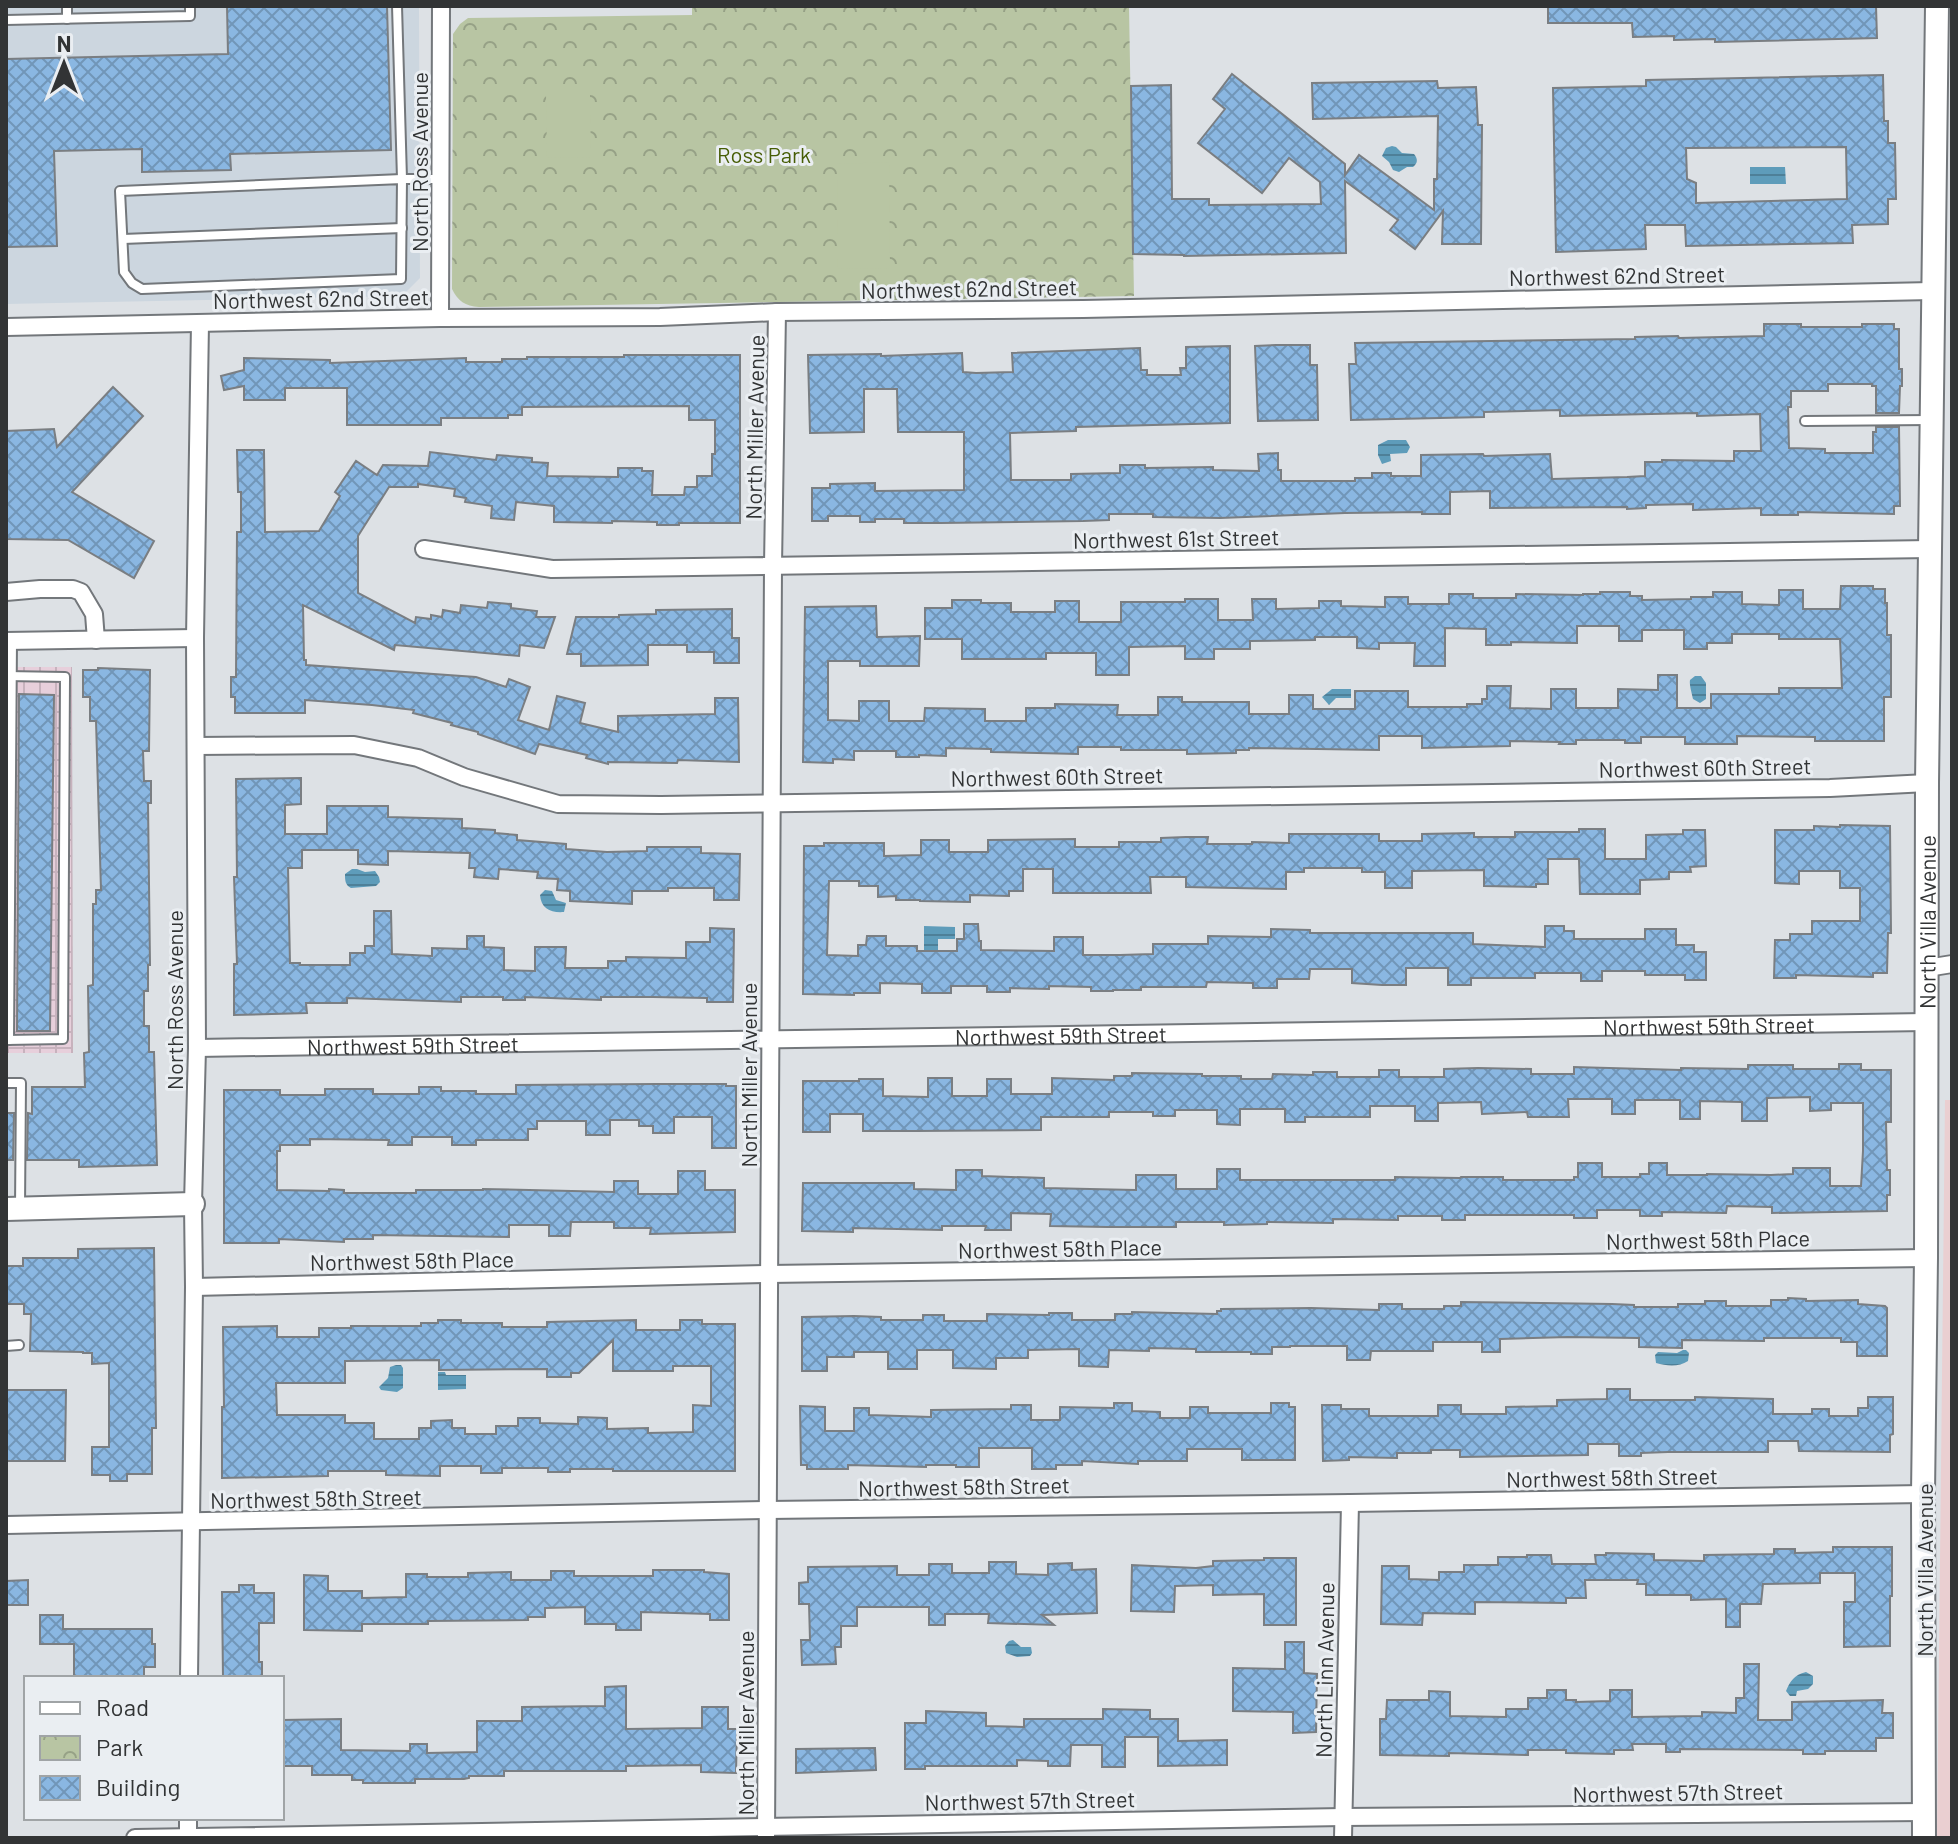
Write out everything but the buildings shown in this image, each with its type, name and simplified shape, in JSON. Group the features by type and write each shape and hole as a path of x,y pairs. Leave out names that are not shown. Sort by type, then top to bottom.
{"street":[{"name":"North Ross Avenue","path":"440,318 441,6"},
{"name":"North Villa Avenue","path":"1924,1838 1927,783 1937,6"},
{"name":"Northwest 62nd Street","path":"6,327 1099,309 1932,291"},
{"name":"North Miller Avenue","path":"766,1832 777,312"},
{"name":"North Ross Avenue","path":"189,1676 197,1048 195,638 200,323"},
{"name":"Northwest 61st Street","path":"424,549 552,569 1930,549"},
{"path":"6,592 73,589 81,592 94,614 96,640"},
{"path":"9,641 195,638"},
{"name":"Northwest 60th Street","path":"196,746 354,745 418,758 464,777 558,804 1830,788 1927,783"},
{"path":"1927,968 1952,964"},
{"name":"Northwest 59th Street","path":"197,1048 1926,1022"},
{"path":"13,1208 193,1204"},
{"name":"Northwest 58th Place","path":"194,1287 769,1274 1926,1258"},
{"name":"Northwest 58th Street","path":"6,1525 768,1510 1923,1494"},
{"name":"North Linn Avenue","path":"1343,1838 1350,1503"},
{"name":"Northwest 57th Street","path":"135,1838 766,1832 1343,1817 1925,1812"}],"lane":[{"path":"27,6 28,20"},
{"path":"67,6 67,19"},
{"path":"107,6 108,18"},
{"path":"145,6 146,17"},
{"path":"6,20 190,16 190,6"},
{"path":"397,6 402,179 401,279 142,289 132,283 124,272 120,191 402,179 440,179"},
{"path":"123,239 402,228"},
{"path":"1805,421 1931,420"},
{"path":"9,641 8,1040 63,1039 65,677 9,676"},
{"path":"6,1083 21,1083 13,1208"},
{"path":"6,1346 19,1345"}],"shaded area":[{"path":"6,6 419,6 420,278 402,296 6,304"},
{"path":"6,667 72,667 73,1053 6,1053"},
{"path":"1945,1100 1952,1100 1952,1838 1937,1838"}],"green space":[{"name":"Ross Park","path":"692,6 1129,6 1134,296 479,307 462,302 452,289 453,34 460,24 468,18 692,15"},
{"path":"546,94 590,94 591,157 547,158"},
{"path":"889,162 890,268 838,269 837,164"}],"water":[{"path":"1392,146 1402,153 1414,154 1415,165 1399,172 1393,170 1382,156 1386,148"},
{"path":"1750,167 1785,167 1786,184 1750,184"},
{"path":"1388,440 1406,440 1410,447 1407,453 1390,454 1391,461 1382,464 1378,445"},
{"path":"1701,676 1706,683 1706,699 1700,703 1693,699 1690,686 1690,680"},
{"path":"1332,689 1351,689 1351,698 1336,698 1329,705 1322,697"},
{"path":"352,869 375,871 380,882 376,886 351,888 346,884 345,874"},
{"path":"545,890 552,891 556,900 566,903 564,912 545,907 540,895"},
{"path":"924,926 955,927 955,939 938,939 938,950 924,950"},
{"path":"1683,1350 1689,1353 1688,1361 1684,1363 1656,1363 1655,1355 1658,1352 1677,1353"},
{"path":"396,1365 403,1368 403,1388 397,1392 381,1390 379,1387 388,1378 390,1367"},
{"path":"438,1372 466,1375 466,1389 438,1390"},
{"path":"1013,1640 1021,1647 1031,1647 1030,1656 1017,1657 1006,1653 1005,1646"},
{"path":"1806,1672 1813,1676 1813,1684 1808,1689 1797,1691 1796,1696 1790,1696 1786,1691 1791,1681"}]}
